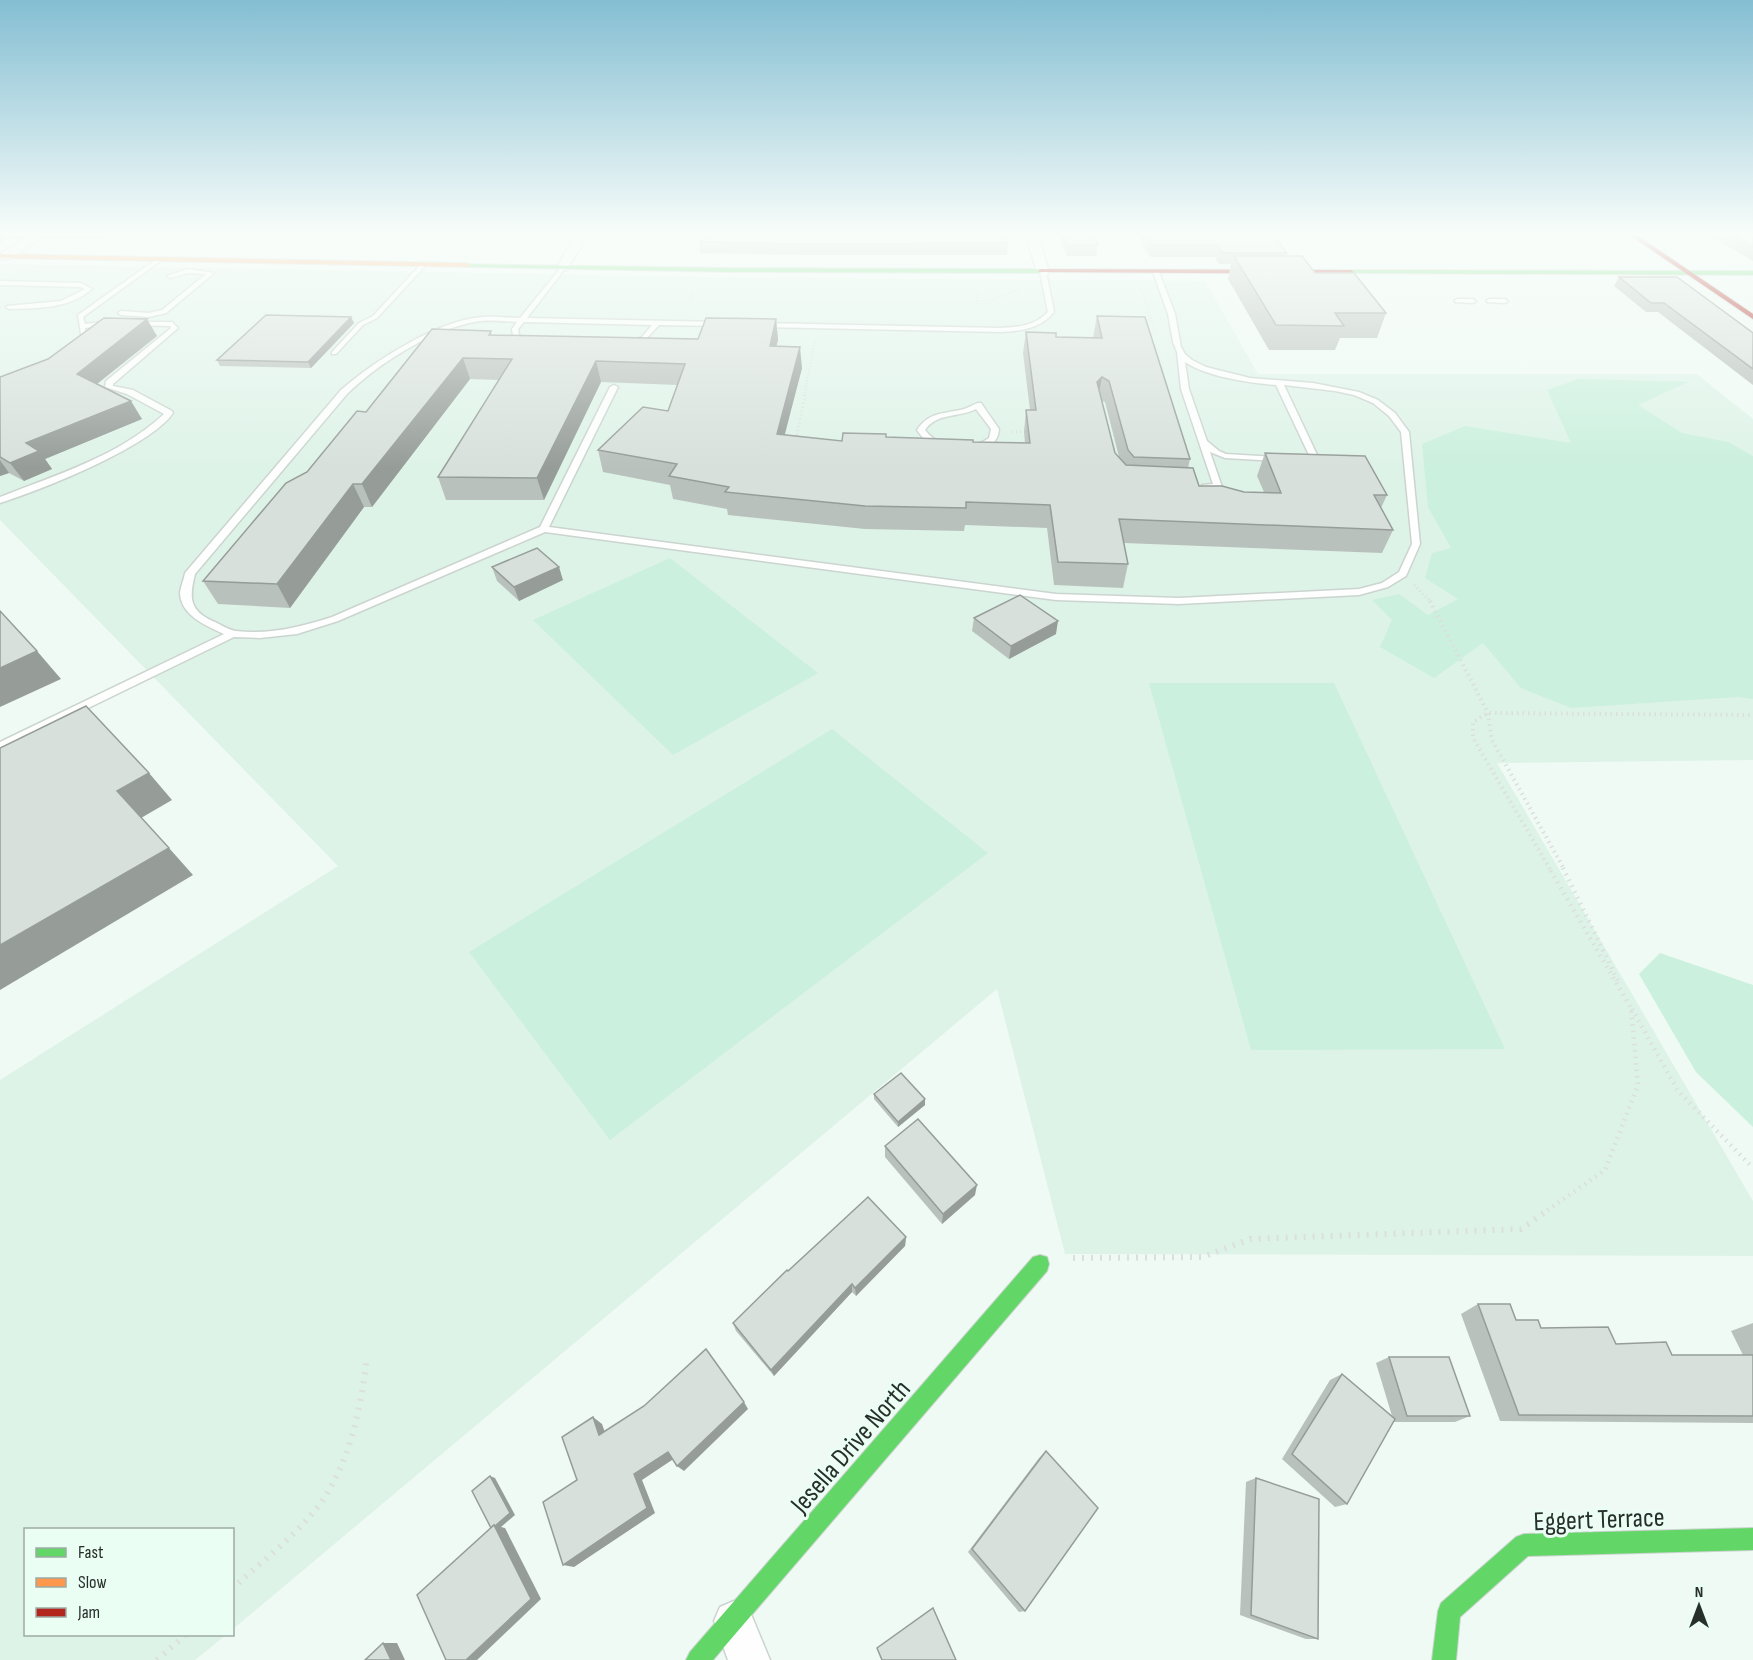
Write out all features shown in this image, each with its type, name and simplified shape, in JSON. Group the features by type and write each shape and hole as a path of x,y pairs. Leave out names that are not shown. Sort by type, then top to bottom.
{"street":[{"name":"Jesella Drive North","path":"698,1660 1040,1264"},
{"name":"Eggert Terrace","path":"1444,1660 1449,1611 1524,1545 1753,1539"},
{"path":"734,1621 749,1660"}],"lane":[{"path":"76,342 84,337 80,316 84,313"},
{"path":"128,313 157,313"},
{"path":"334,353 361,324 378,313"},
{"path":"527,313 515,329 516,336 526,342 536,344"},
{"path":"749,324 1020,329 1046,319 1050,313"},
{"path":"1171,313 1173,332 1180,352 1185,389 1218,487 1195,487"},
{"path":"726,324 482,318 454,325 382,361 344,392 190,573 185,593 190,609 206,622 232,634 260,635 297,631 335,619 544,529 1082,599 1179,601 1359,592 1385,585 1403,574 1416,544 1405,432 1400,423 1381,406 1353,392 1307,383 1251,380 1202,368 1188,361 1180,352"},
{"path":"0,500 93,461 142,437 168,416 169,413 130,392 109,387 110,383 176,326 110,322 82,326"},
{"path":"627,344 644,338 658,322"},
{"path":"1278,381 1315,459 1293,459"},
{"path":"544,529 614,387"},
{"path":"978,405 980,412 994,426 995,432 993,439 985,445 959,450 933,444 924,438 921,430 924,422 932,417 968,411 978,405"},
{"path":"1203,442 1216,453 1225,456 1281,459"},
{"path":"0,747 232,634"}],"path":[{"path":"796,439 815,342"},
{"path":"995,432 1030,431"},
{"path":"1040,1264 1068,1258 1203,1257 1250,1239 1521,1229 1605,1170 1638,1085 1631,1008 1555,851 1492,740 1488,713 1431,602 1403,574"},
{"path":"1753,715 1488,713 1473,722 1473,738 1678,1091 1753,1168"},
{"path":"234,1587 316,1508 341,1466 366,1379 367,1357"},
{"path":"158,1660 185,1636"}],"shaded area":[{"path":"0,313 1224,313 1258,374 1697,374 1753,419 1753,760 1497,763 1753,1201 1753,1256 1065,1254 997,989 234,1628 234,1528 24,1528 24,1636 225,1636 195,1660 0,1660 0,1080 338,866 0,520"}],"green space":[{"path":"1579,379 1688,382 1638,405 1682,433 1728,442 1753,456 1753,699 1738,697 1571,708 1521,688 1483,643 1434,678 1380,647 1392,620 1372,600 1399,594 1428,615 1458,599 1425,578 1432,553 1451,548 1428,507 1422,444 1465,426 1571,443 1547,390"},
{"path":"670,558 818,673 673,755 533,620"},
{"path":"1149,683 1334,683 1505,1049 1251,1050"},
{"path":"832,729 988,853 610,1140 469,952"},
{"path":"1660,953 1753,985 1753,1127 1696,1072 1639,974"}],"building":[{"path":"1269,313 1335,313 1344,326 1276,325"},
{"path":"1678,313 1726,313 1753,333 1753,369"},
{"path":"266,315 351,317 308,362 217,360"},
{"path":"1097,316 1145,317 1190,459 1134,457 1128,450 1109,381 1102,377 1097,382 1115,453 1126,465 1193,468 1199,486 1222,486 1244,492 1281,493 1265,453 1365,456 1387,495 1374,495 1393,530 1119,519 1128,564 1058,562 1050,505 966,502 966,508 865,506 725,492 729,487 669,476 677,464 598,450 643,407 668,411 685,364 596,361 537,478 438,477 512,359 463,358 362,484 353,484 277,584 203,581 286,483 307,472 357,411 366,412 432,329 491,331 489,335 698,339 706,318 776,319 770,346 800,347 777,434 842,441 843,433 973,440 973,442 1030,443 1026,410 1036,410 1026,332 1056,333 1056,337 1102,338"},
{"path":"104,318 147,319 77,374 131,401 26,443 39,451 10,463 0,457 0,377 48,359"},
{"path":"537,548 559,567 514,587 492,567"},
{"path":"1020,595 1058,621 1011,646 974,618"},
{"path":"0,611 37,651 0,668"},
{"path":"86,706 149,773 117,791 169,848 0,945 0,748"},
{"path":"901,1073 925,1099 898,1122 874,1094"},
{"path":"918,1119 977,1185 943,1214 885,1146"},
{"path":"868,1197 906,1237 855,1288 852,1284 771,1370 733,1323 787,1270"},
{"path":"1478,1304 1510,1304 1516,1320 1538,1320 1541,1328 1608,1327 1616,1344 1666,1342 1672,1355 1753,1355 1753,1416 1519,1415"},
{"path":"706,1349 744,1402 677,1466 668,1452 634,1474 647,1508 563,1565 543,1502 577,1480 562,1437 593,1417 599,1435 644,1406"},
{"path":"1389,1357 1449,1357 1470,1416 1407,1416"},
{"path":"1342,1374 1395,1419 1347,1504 1292,1454"},
{"path":"1046,1451 1098,1508 1025,1611 972,1549"},
{"path":"490,1476 510,1513 491,1528 472,1491"},
{"path":"1256,1478 1319,1499 1318,1639 1251,1615"},
{"path":"494,1525 531,1599 466,1660 446,1660 417,1595"},
{"path":"933,1608 956,1660 882,1660 877,1648"},
{"path":"383,1643 391,1660 365,1660"}],"traffic: fast":[{"path":"698,1660 1040,1264"},
{"path":"1444,1660 1449,1611 1524,1545 1753,1539"}],"traffic: jam":[{"path":"1748,313 1753,317"}]}
